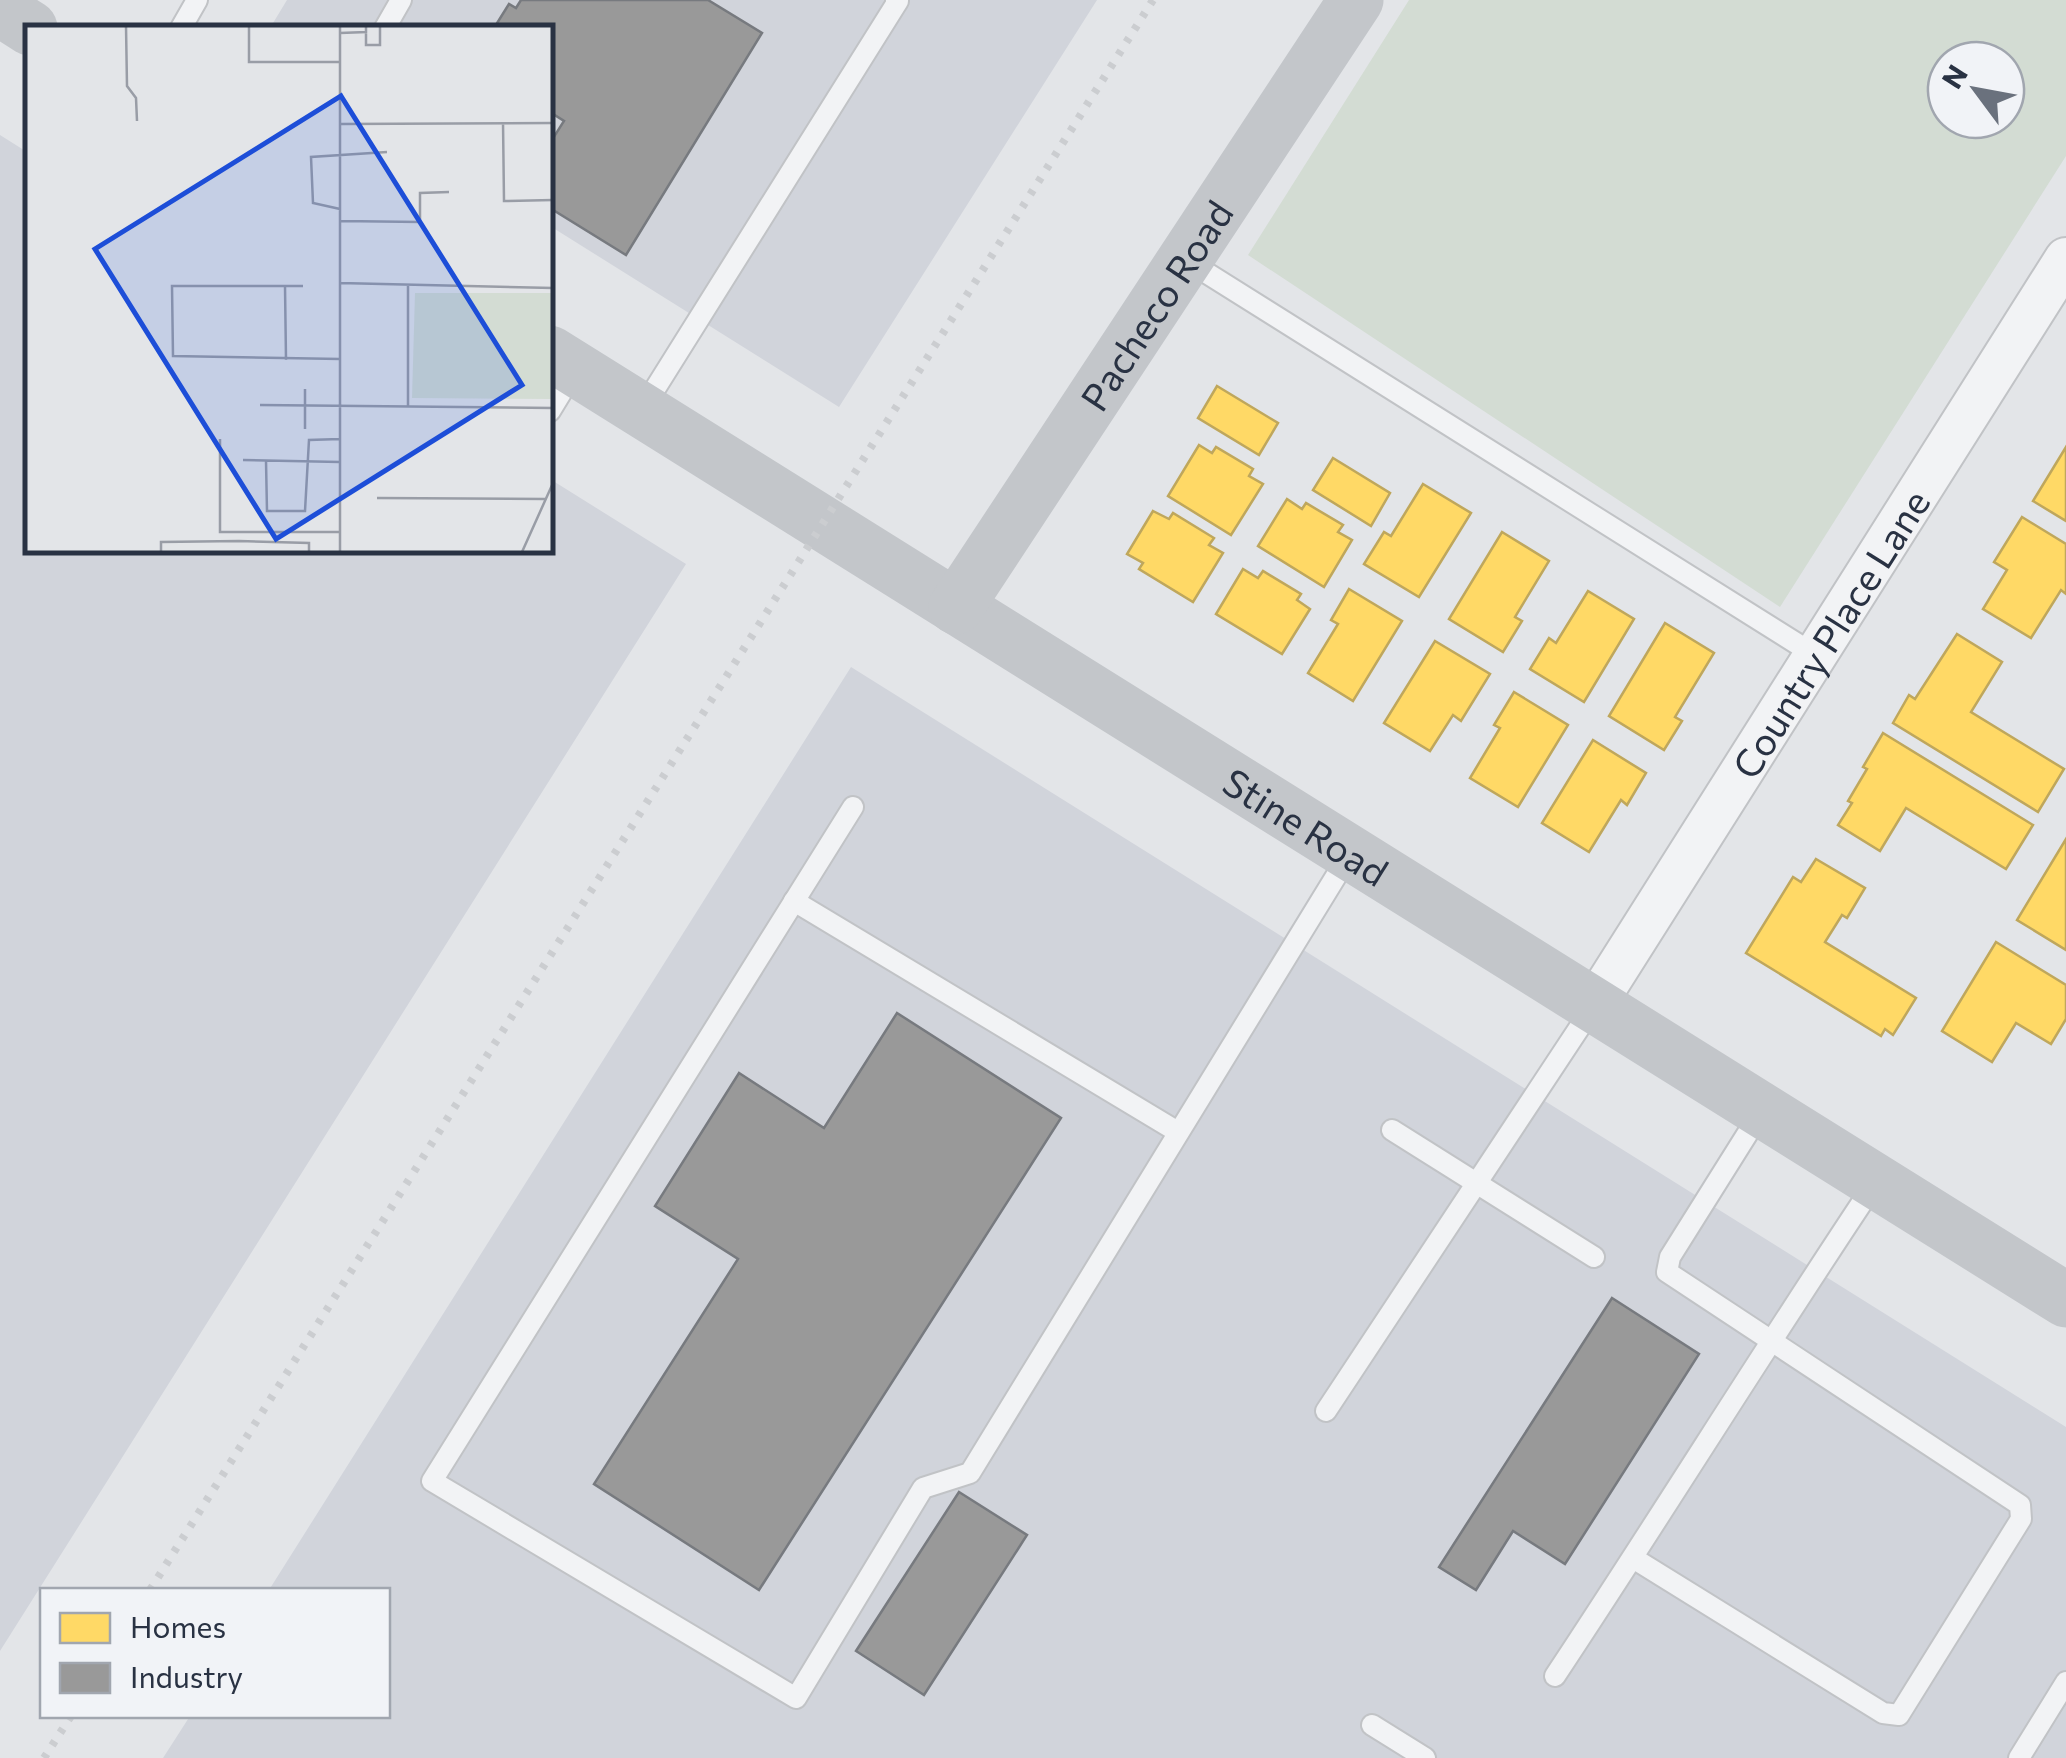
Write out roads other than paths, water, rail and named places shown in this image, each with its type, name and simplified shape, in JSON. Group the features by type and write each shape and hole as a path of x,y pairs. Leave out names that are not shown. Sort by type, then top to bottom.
{"main road":[{"name":"Pacheco Road","path":"956,607 1356,0"},
{"path":"0,8 26,25"},
{"name":"Stine Road","path":"559,378 642,410 2066,1300"}],"street":[{"name":"Country Place Lane","path":"1594,1005 2066,259"}],"lane":[{"path":"183,25 197,0"},
{"path":"386,25 401,0"},
{"path":"642,410 896,0"},
{"path":"1184,260 1816,655"},
{"path":"853,807 432,1481 796,1698 923,1488 970,1473 1350,853"},
{"path":"794,901 1178,1132"},
{"path":"1326,1411 1594,1005"},
{"path":"1633,1558 1883,1713 1899,1715 2022,1519 2020,1505 1667,1272 1670,1256 1762,1110"},
{"path":"1392,1130 1594,1257"},
{"path":"1554,1676 1876,1182"},
{"path":"2019,1758 2066,1682"},
{"path":"1372,1725 1425,1758"}],"railway":[{"path":"151,1588 1153,0"},
{"path":"44,1758 70,1718"}]}
